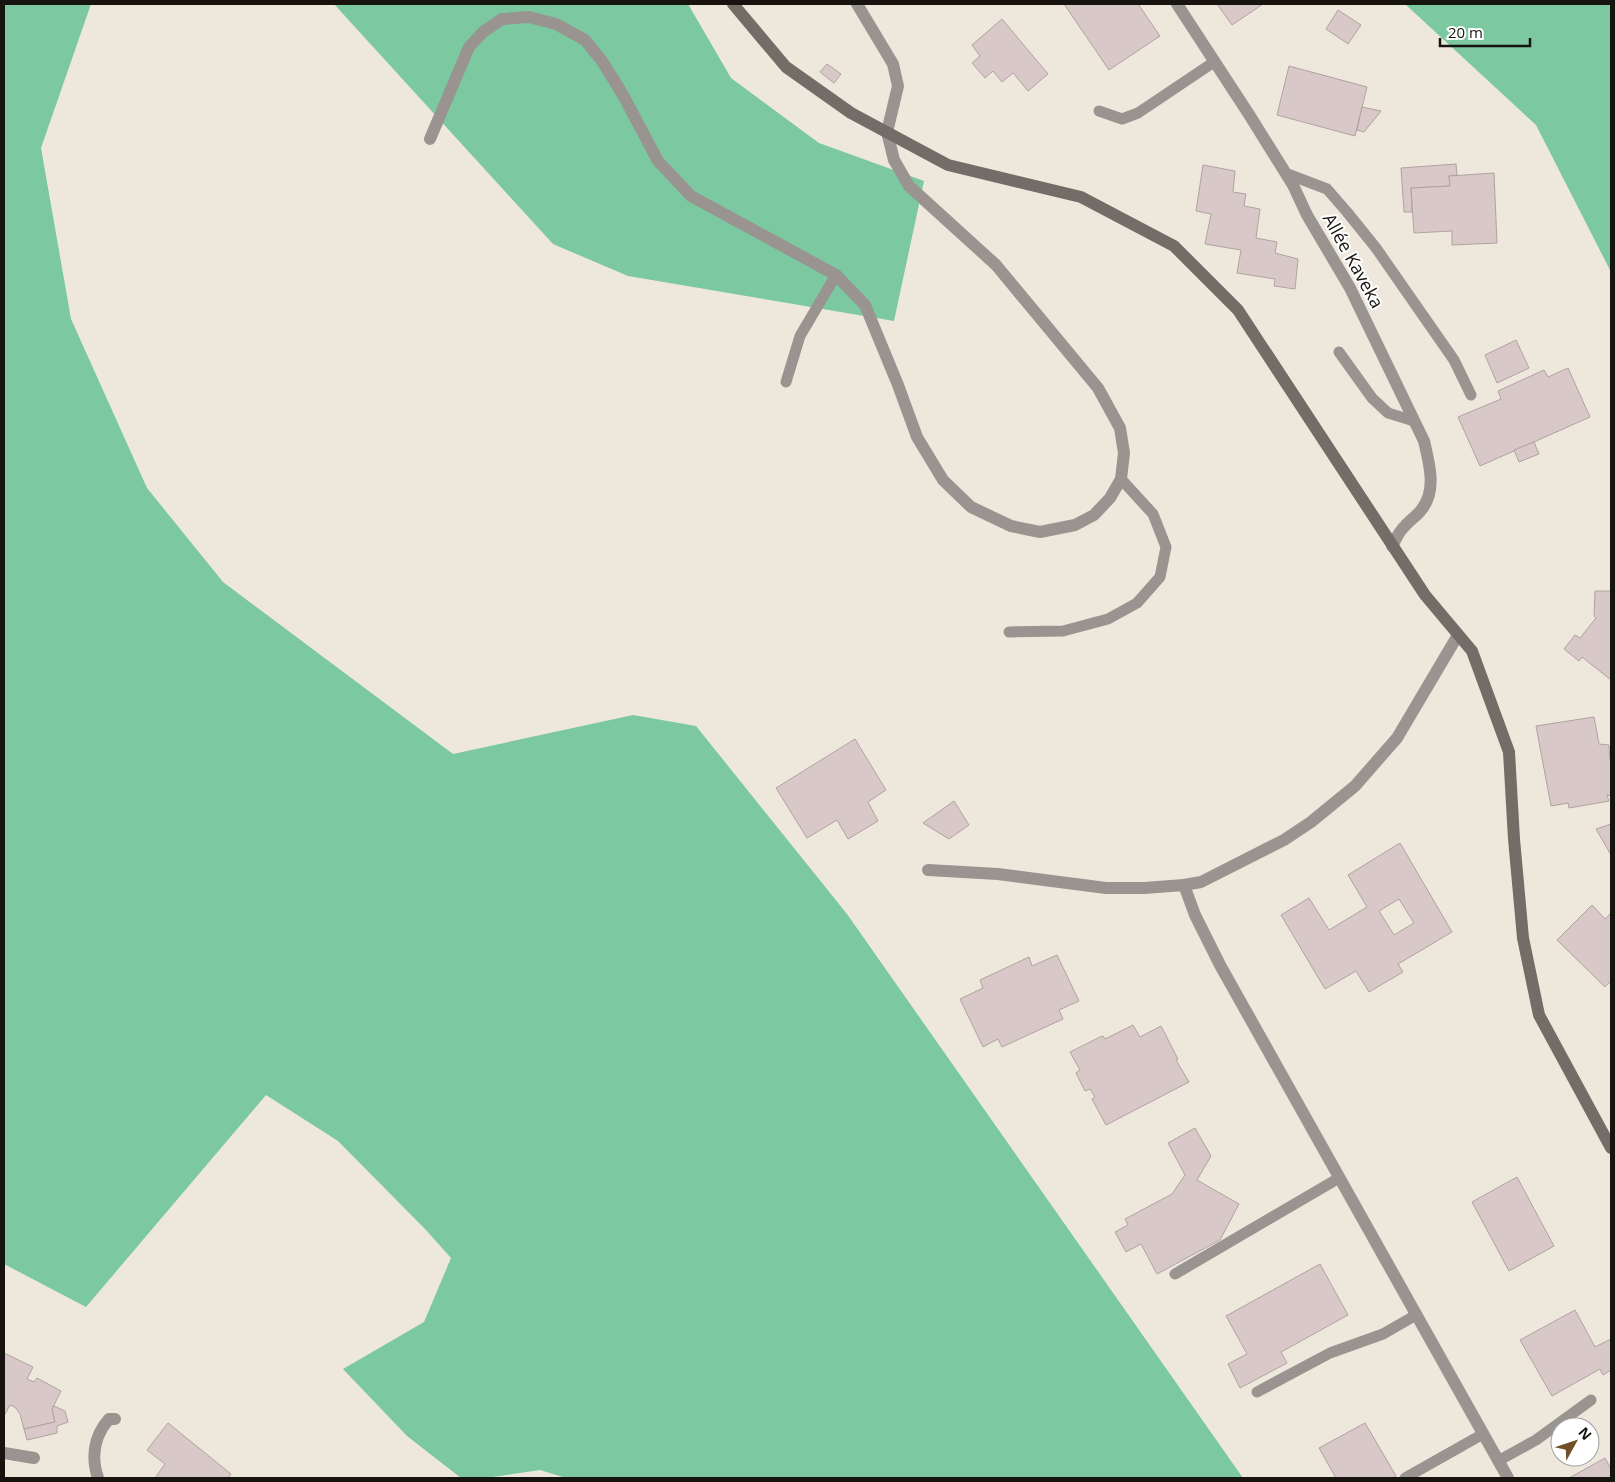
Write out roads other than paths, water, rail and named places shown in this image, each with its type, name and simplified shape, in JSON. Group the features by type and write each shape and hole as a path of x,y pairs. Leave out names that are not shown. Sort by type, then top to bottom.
{"main road":[{"path":"733,4 786,67 851,113 948,165 1080,198 1174,246 1238,310 1425,595 1472,651 1509,752 1514,839 1523,938 1539,1015 1611,1148"}],"street":[{"path":"430,139 469,47 482,32 502,19 529,17 556,24 585,40 602,61 622,94 658,161 691,196 836,275 865,305 917,437 943,480 971,507 1011,526 1040,532 1074,525 1094,515 1110,498 1121,479 1124,454 1120,428 1098,388 996,265 909,186 894,160 887,132 896,94 893,64 857,4"},
{"name":"Allée Kaveka","path":"1177,4 1285,173 1307,215 1350,288 1424,441 1430,463 1428,501 1421,511 1403,527 1392,546"},
{"path":"928,870 998,874 1106,888 1144,888 1201,882 1284,840 1311,822 1355,786 1397,738 1458,635"},
{"path":"1184,885 1195,915 1220,965 1508,1478"},
{"path":"98,1478 95,1469 95,1446 101,1428 108,1419 116,1419"},
{"path":"4,1453 34,1458"}],"lane":[{"path":"1099,112 1122,119 1138,113 1214,62"},
{"path":"1285,173 1327,189 1347,212 1376,248 1454,360 1471,395"},
{"path":"786,382 800,336 836,275"},
{"path":"1339,352 1372,398 1388,413 1414,421"},
{"path":"1009,632 1064,631 1108,619 1137,603 1160,577 1166,547 1153,514 1121,479"},
{"path":"1175,1274 1339,1178"},
{"path":"1256,1392 1330,1353 1384,1334 1416,1315"},
{"path":"1498,1461 1536,1440 1591,1400"},
{"path":"1405,1478 1483,1434"}]}
